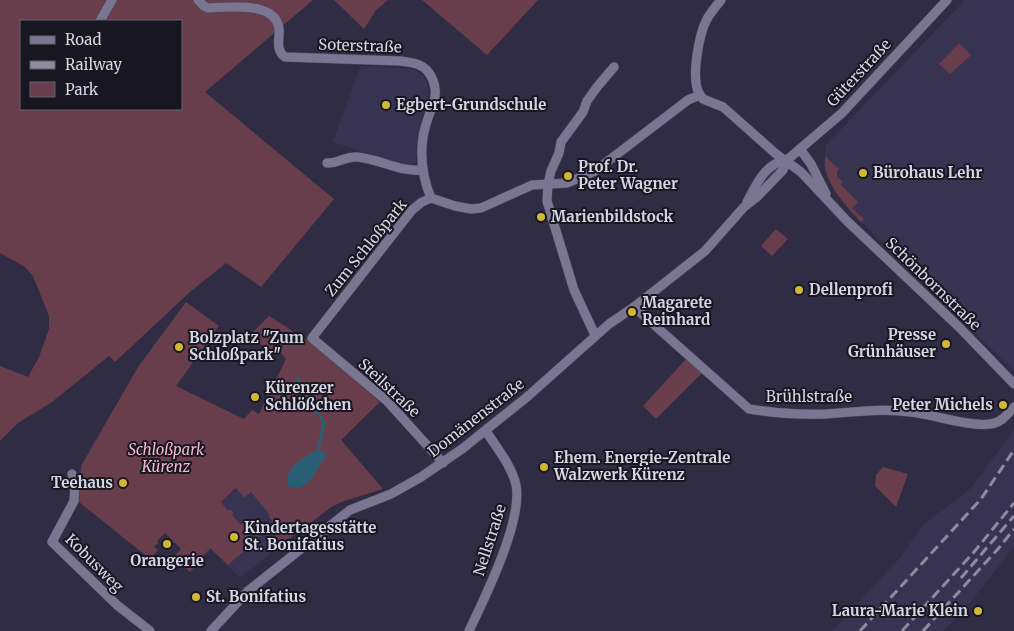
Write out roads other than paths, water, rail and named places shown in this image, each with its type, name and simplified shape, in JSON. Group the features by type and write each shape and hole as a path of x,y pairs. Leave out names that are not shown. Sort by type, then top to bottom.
{"street":[{"path":"101,20 112,0"},
{"name":"Soterstraße","path":"198,0 208,8 236,5 246,6 275,16 279,22 280,29 278,46 280,53 285,58 400,61 421,66 432,79 435,96 423,134 424,183 431,198"},
{"path":"721,0 707,20 700,41 696,85 700,95 703,99 723,107 776,154 787,160"},
{"name":"Güterstraße","path":"787,160 842,113 947,0"},
{"path":"596,335 574,290 547,201 548,184 551,171 559,154 561,142 583,112 587,101 614,66"},
{"name":"Zum Schloßpark","path":"312,338 412,210 422,202 431,198 470,209 482,208 532,185 567,183 595,170 688,100 700,95"},
{"name":"Schönbornstraße","path":"800,149 811,164 832,205"},
{"path":"327,163 333,164 344,158 358,157 401,169 423,170"},
{"name":"Schönbornstraße","path":"787,160 960,327 1014,384"},
{"name":"Domänenstraße","path":"211,631 248,591 350,510 391,494 443,462 527,397 609,324 634,307 705,251 744,207 757,197 783,170 787,160"},
{"name":"Brühlstraße","path":"634,307 749,408 771,412 823,414 879,410 910,412 983,424 998,422 1014,407"},
{"name":"Steilstraße","path":"312,338 387,401 443,462"},
{"name":"Nellstraße","path":"469,631 501,558 513,524 516,499 516,486 513,474 486,430"},
{"name":"Kobusweg","path":"72,474 76,486 74,501 52,542 117,605 150,631"}],"water":[{"path":"318,450 326,452 326,455 312,478 299,488 288,486 289,473 292,468 301,459"}],"waterway":[{"path":"297,378 324,423 318,450"}],"railway":[{"path":"860,631 981,499 1014,450"},
{"path":"902,631 974,552 1014,503"},
{"path":"961,578 1014,516"},
{"path":"923,631 1014,529"}],"place":[{"name":"Egbert-Grundschule","path":"386,105"},
{"name":"Bürohaus Lehr","path":"863,173"},
{"name":"Prof. Dr. Peter Wagner","path":"568,176"},
{"name":"Marienbildstock","path":"541,217"},
{"name":"Dellenprofi","path":"799,290"},
{"name":"Magarete Reinhard","path":"632,312"},
{"name":"Presse Grünhäuser","path":"946,344"},
{"name":"Bolzplatz \"Zum Schloßpark\"","path":"179,347"},
{"name":"Kürenzer Schlößchen","path":"255,397"},
{"name":"Peter Michels","path":"1003,405"},
{"name":"Ehem. Energie-Zentrale Walzwerk Kürenz","path":"544,467"},
{"name":"Teehaus","path":"123,483"},
{"name":"Kindertagesstätte St. Bonifatius","path":"234,537"},
{"name":"Orangerie","path":"167,544"},
{"name":"St. Bonifatius","path":"196,597"},
{"name":"Laura-Marie Klein","path":"978,611"}],"park label":[{"name":"Schloßpark Kürenz","path":"166,458"}]}
